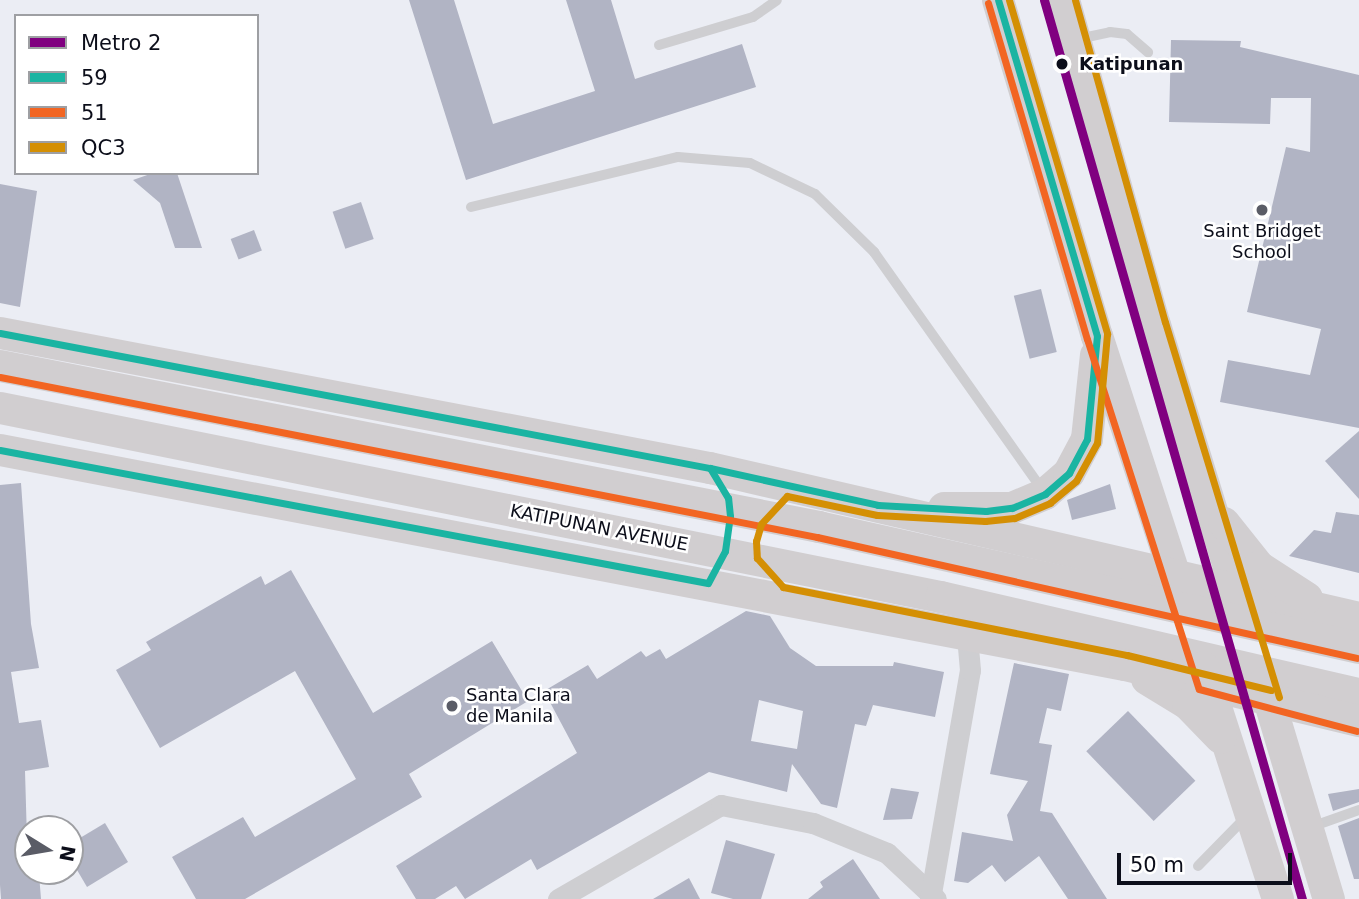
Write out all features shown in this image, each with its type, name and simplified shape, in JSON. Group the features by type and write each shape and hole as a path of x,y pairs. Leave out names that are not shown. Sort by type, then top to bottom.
{"main road":[{"path":"998,0 1097,336 1278,899"},
{"path":"1064,0 1205,488 1329,899"},
{"path":"0,333 710,468 878,505 985,534 1345,615"},
{"path":"878,505 986,511 1012,508 1045,494 1069,473 1087,439 1097,336"},
{"path":"0,366 818,527 1359,648"},
{"name":"KATIPUNAN AVENUE","path":"0,408 940,597 1359,694"},
{"name":"KATIPUNAN AVENUE","path":"0,450 708,583 1125,665 1359,721"},
{"path":"708,583 725,551 730,516 729,498 710,468"},
{"path":"777,597 747,562 745,540 752,519 783,484"},
{"path":"1205,488 1243,552 1276,580 1345,615"},
{"path":"967,634 985,534"},
{"path":"1125,665 1188,704 1227,745"}],"street":[{"path":"933,898 970,670 967,634"},
{"path":"558,899 721,805 813,822 887,853 933,898"}],"lane":[{"path":"659,45 753,17 777,0"},
{"path":"1075,40 1110,32 1127,34 1148,52"},
{"path":"471,207 678,157 750,163 815,194 874,252 1045,494"},
{"path":"1309,828 1359,810"},
{"path":"1198,866 1250,813"}],"building":[{"path":"409,0 454,0 493,124 595,91 566,0 611,0 635,79 742,44 756,87 466,180"},
{"path":"1171,40 1241,41 1240,47 1359,75 1359,428 1220,402 1228,360 1310,375 1321,329 1247,312 1286,147 1310,152 1311,98 1271,98 1270,124 1169,122"},
{"path":"147,175 178,175 202,248 175,248 160,203 133,180"},
{"path":"0,184 37,191 20,307 0,303"},
{"path":"361,202 374,239 345,249 333,212"},
{"path":"254,230 262,251 239,259 231,239"},
{"path":"1041,289 1057,352 1030,359 1014,296"},
{"path":"1359,431 1359,499 1325,461"},
{"path":"21,483 31,624 39,668 11,672 19,723 41,720 49,767 25,771 26,815 14,815 14,885 40,885 41,899 1,899 0,485"},
{"path":"1110,484 1116,509 1072,520 1067,500"},
{"path":"1336,512 1359,515 1359,573 1289,556 1314,530 1331,533"},
{"path":"291,570 373,713 492,641 528,701 409,774 422,797 245,899 196,899 172,857 243,817 255,837 356,779 295,671 160,748 116,670 151,650 146,642 261,576 265,585"},
{"path":"746,611 770,616 790,648 816,666 893,666 894,662 944,672 935,717 873,705 866,726 855,724 837,808 821,804 792,764 787,792 709,772 537,870 531,859 465,899 456,886 435,899 416,899 396,866 577,753 544,691 588,665 597,679 641,651 646,657 660,649 666,659","holes":["759,700 803,711 797,749 751,741"]},
{"path":"1014,663 1069,674 1061,711 1047,708 1039,743 1052,745 1040,811 1052,813 1107,899 1068,899 1039,856 1005,882 992,865 968,883 954,881 962,832 1013,841 1007,815 1028,781 990,774"},
{"path":"1128,711 1195,781 1154,821 1086,751"},
{"path":"891,788 919,792 912,819 883,820"},
{"path":"1359,789 1359,802 1333,811 1328,794"},
{"path":"1359,818 1359,879 1354,879 1338,826"},
{"path":"105,823 128,862 87,887 84,882 84,836"},
{"path":"726,840 775,854 761,899 733,899 711,893"},
{"path":"853,859 880,899 808,899 823,887 820,882"},
{"path":"689,878 700,899 653,899"}],"metro line":[{"name":"2","path":"1044,0 1302,899"}],"transit line":[{"name":"59","path":"0,333 710,468 878,505 986,511 1012,508 1045,494 1069,473 1087,439 1097,336 998,0"},
{"name":"QC3","path":"1009,0 1107,334 1097,443 1076,481 1050,503 1014,518 985,521 877,515 787,496 761,524 756,541 757,558 783,587 1127,655 1271,690"},
{"name":"QC3","path":"1075,0 1165,322 1279,697"},
{"name":"51","path":"988,3 1087,339 1199,689 1357,731"},
{"name":"51","path":"0,377 817,537 1357,658"},
{"name":"59","path":"0,450 708,583 725,551 730,516 728,498 710,468"}],"place":[{"name":"Katipunan","path":"1062,64"},
{"name":"Saint Bridget School","path":"1262,210"},
{"name":"Santa Clara de Manila","path":"452,706"}]}
